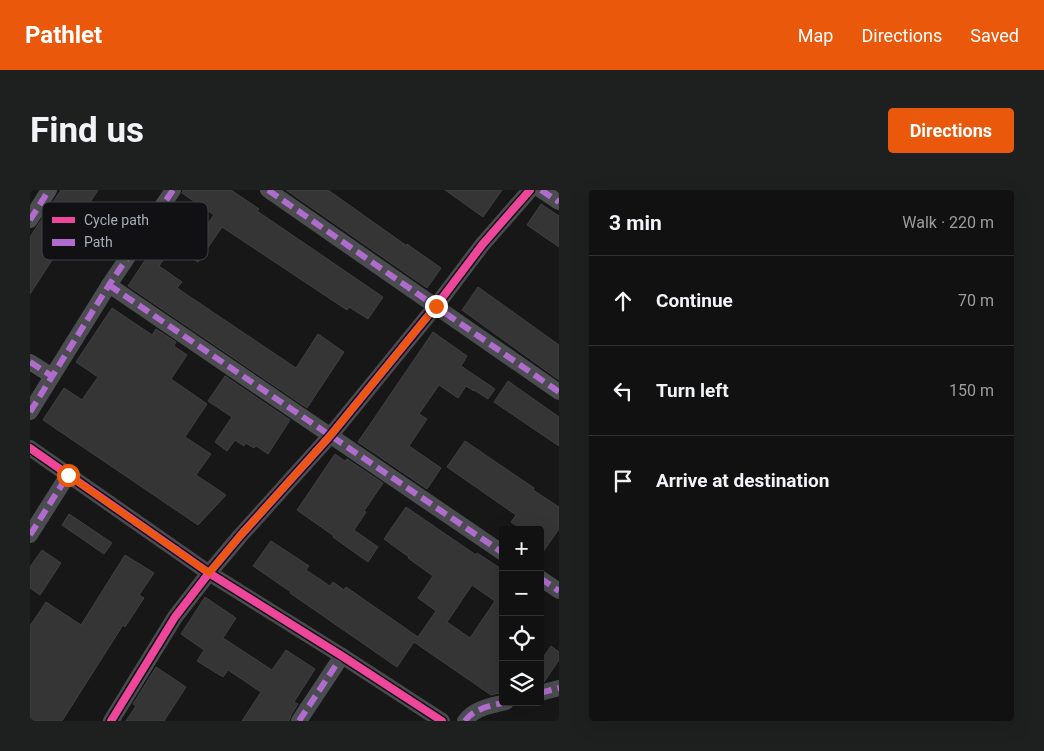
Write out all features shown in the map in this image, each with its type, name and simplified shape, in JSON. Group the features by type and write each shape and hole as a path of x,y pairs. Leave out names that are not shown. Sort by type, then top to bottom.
{"street":[{"path":"30,220 49,190"},
{"path":"165,202 173,190"},
{"path":"268,190 559,392"},
{"path":"111,721 175,617 209,573 330,436 436,306 482,245 530,190"},
{"path":"541,190 559,202"},
{"path":"30,412 126,260"},
{"path":"109,285 499,550"},
{"path":"30,362 52,376"},
{"path":"30,448 209,573 442,721"},
{"path":"30,535 68,475"},
{"path":"544,581 559,591"},
{"path":"299,721 342,656"},
{"path":"544,692 559,688"},
{"path":"465,721 474,711 499,704"}],"building":[{"path":"61,190 98,190 90,202 53,202"},
{"path":"183,190 231,190 259,209 257,211 383,297 368,319 349,307 347,310 222,227 208,247 208,224 214,215 208,211 208,202 195,202 182,193"},
{"path":"286,190 328,190 441,268 427,288"},
{"path":"445,190 502,190 483,217"},
{"path":"541,204 559,216 559,247 527,225"},
{"path":"42,219 42,260 52,260 30,294 30,237"},
{"path":"145,260 163,260 159,266 182,282 177,288 296,368 318,334 344,352 307,408 128,286"},
{"path":"478,287 559,345 559,380 462,310"},
{"path":"112,308 152,335 156,329 176,342 174,346 187,355 171,379 207,404 185,437 211,454 196,475 226,495 198,525 43,420 64,388 82,400 98,377 76,362"},
{"path":"433,332 467,356 461,366 495,389 488,399 466,386 458,398 439,385 419,414 427,419 409,446 441,468 427,489 358,442"},
{"path":"225,376 290,420 268,454 256,446 254,448 246,443 244,446 235,440 227,451 215,442 232,417 208,401"},
{"path":"508,381 559,417 559,446 494,402"},
{"path":"465,441 559,507 559,529 544,550 544,526 517,526 511,522 516,515 447,467"},
{"path":"335,454 345,461 347,459 383,483 354,530 378,547 368,562 297,510"},
{"path":"406,507 476,555 477,553 499,567 499,693 491,695 414,642 397,667 253,566 271,541 309,566 306,570 330,586 333,582 344,590 346,587 418,637 436,611 418,598 433,576 384,539","holes":["472,585 495,601 470,638 447,622"]},
{"path":"69,514 112,543 104,554 62,525"},
{"path":"42,550 61,563 40,595 30,588 30,567"},
{"path":"125,555 154,573 139,595 144,598 125,627 123,625 62,721 30,721 30,626 46,602 81,625"},
{"path":"205,597 236,618 223,638 272,670 286,650 315,669 294,702 298,704 289,721 242,721 261,692 228,670 223,677 197,661 204,650 181,634"},
{"path":"551,646 559,652 559,660 544,682 544,661 544,656"},
{"path":"156,667 186,687 164,721 126,721 136,706 133,704"}],"marked path":[{"path":"30,220 49,190"},
{"path":"165,202 173,190"},
{"path":"268,190 559,392"},
{"path":"541,190 559,202"},
{"path":"30,412 126,260"},
{"path":"109,285 499,550"},
{"path":"30,362 52,376"},
{"path":"30,535 68,475"},
{"path":"544,581 559,591"},
{"path":"299,721 342,656"},
{"path":"544,692 559,688"},
{"path":"465,721 478,710 499,704"}],"cycle path":[{"path":"111,721 175,617 209,573 330,436 436,306 482,245 530,190"},
{"path":"30,448 209,573 442,721"}],"route":[{"path":"68,475 209,573 330,436 436,306"}]}
